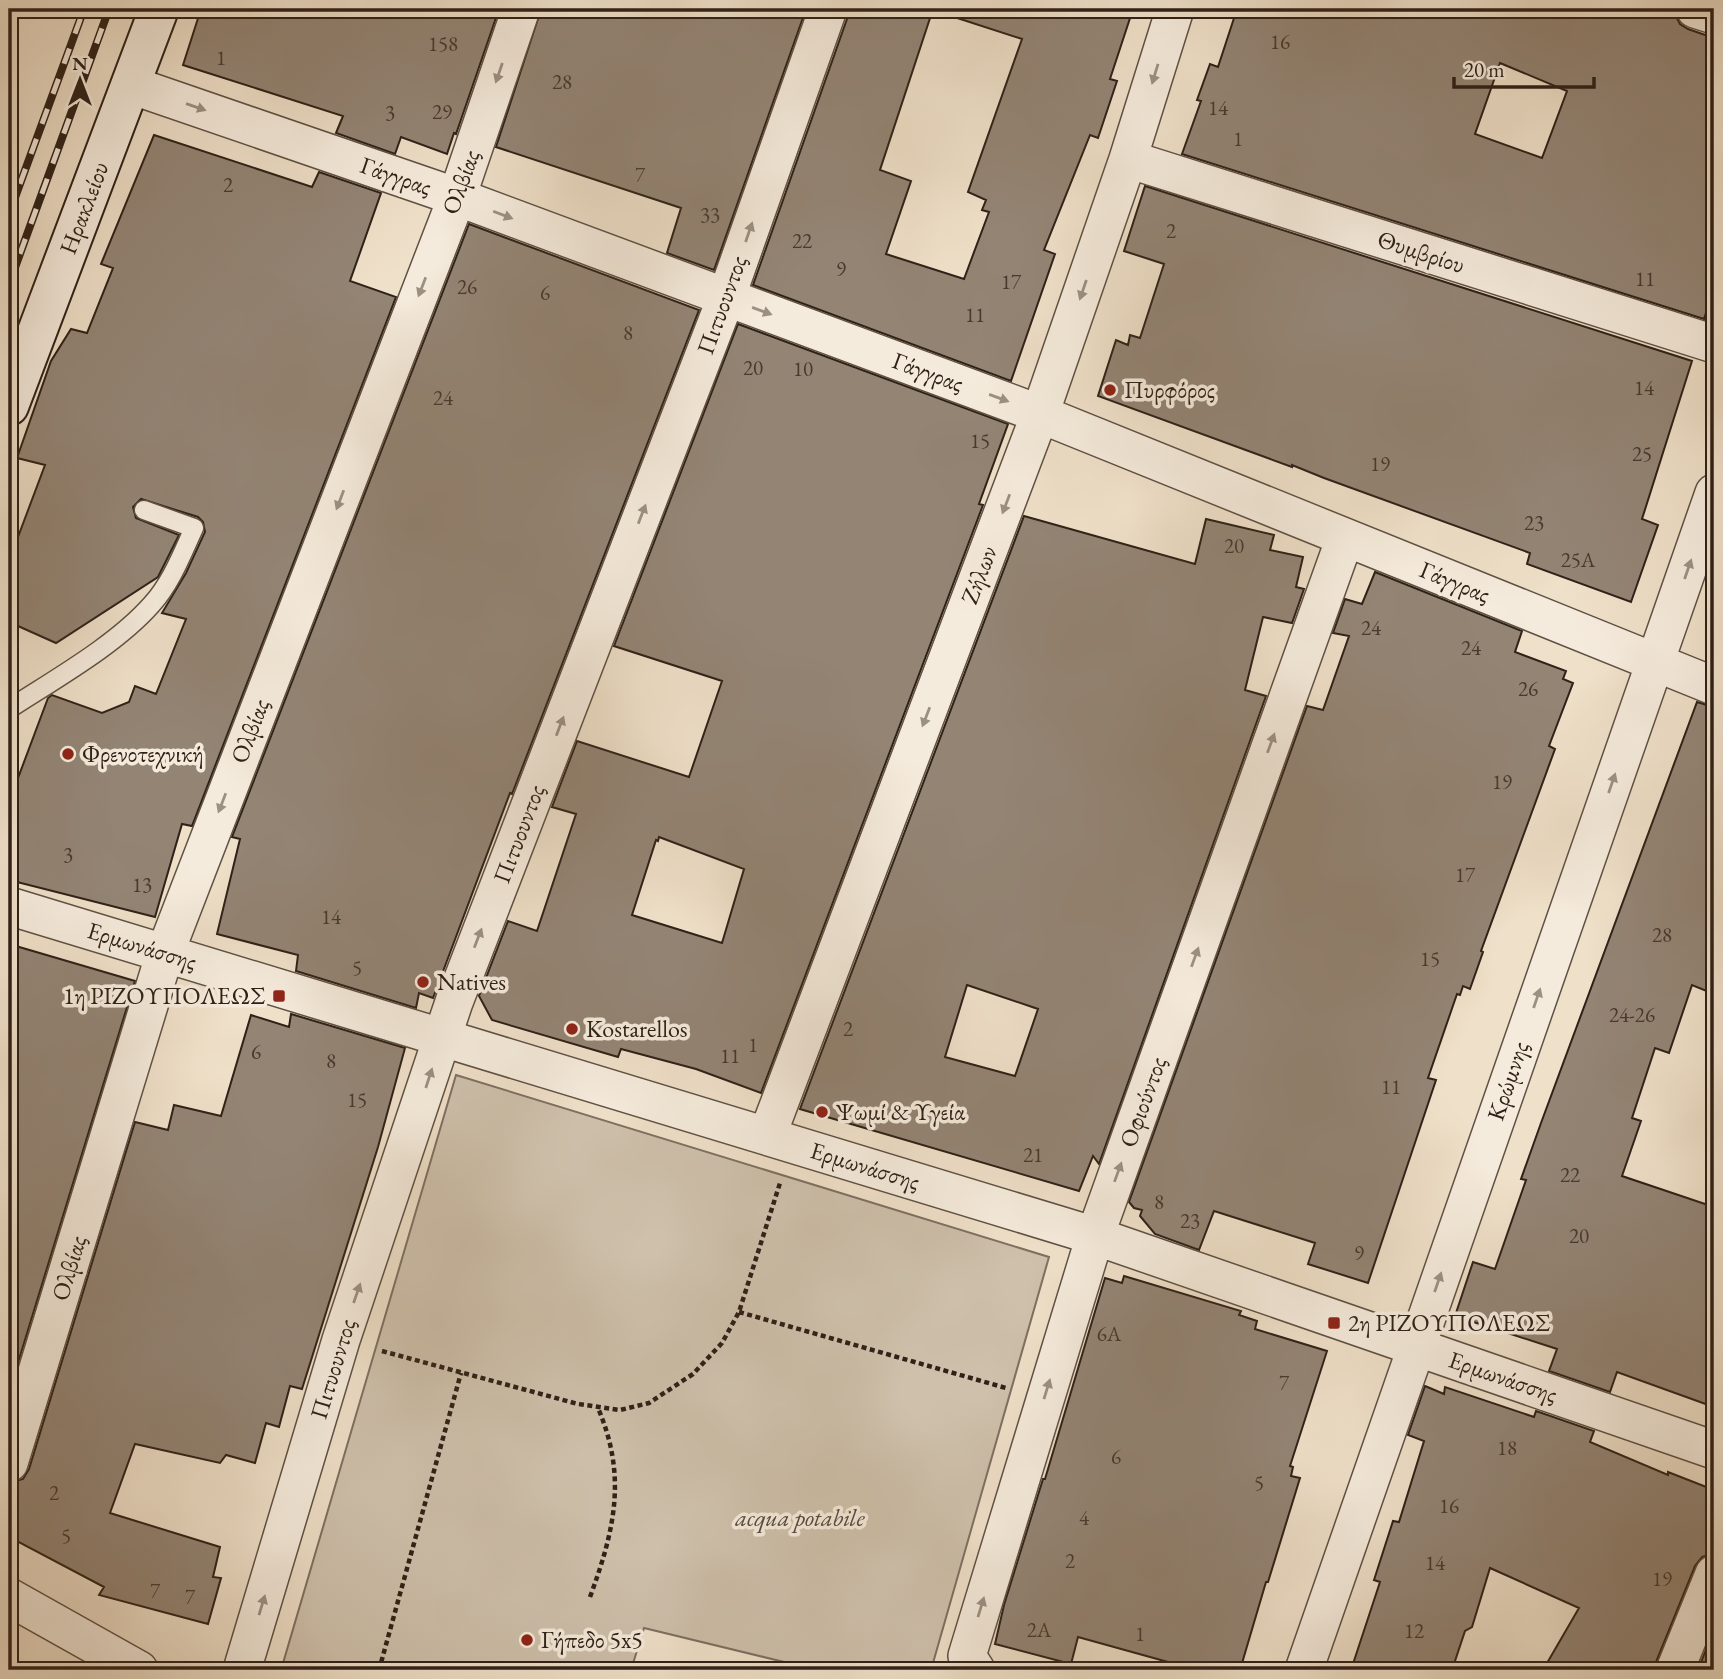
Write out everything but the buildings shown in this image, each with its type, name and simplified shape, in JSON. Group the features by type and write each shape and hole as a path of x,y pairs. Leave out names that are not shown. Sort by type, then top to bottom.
{"street":[{"name":"Ηρακλείου","path":"9,406 159,9"},
{"name":"Ολβίας","path":"9,1464 165,953 457,197 521,9"},
{"name":"Πιτυουντος","path":"242,1670 341,1340 441,1038 726,298 828,9"},
{"name":"Ζήλων","path":"780,1140 1040,414 1128,159 1175,9"},
{"path":"1695,9 1714,15"},
{"name":"Γάγγρας","path":"131,85 457,197 1040,414 1714,686"},
{"name":"Θυμβρίου","path":"1128,159 1714,344"},
{"name":"Κρώμνης","path":"1304,1670 1714,493"},
{"name":"Οφιούντος","path":"976,1670 967,1656 1095,1236 1345,538"},
{"name":"Ερμωνάσσης","path":"9,906 1095,1236 1714,1450"},
{"path":"1675,1670 1714,1574"},
{"path":"9,1597 139,1670"}],"lane":[{"path":"9,709 103,647 153,603 177,565 194,528 144,510"}],"path":[{"path":"341,1340 578,1405 620,1410 649,1403 693,1374 722,1343 739,1312 780,1140"},
{"path":"739,1312 1044,1398"},
{"path":"379,1670 461,1373"},
{"path":"590,1597 607,1550 615,1512 615,1472 609,1433 598,1407"}],"green space":[{"name":"acqua potabile","path":"456,1075 1049,1257 931,1670 817,1670 644,1628 631,1670 281,1670"}],"railway":[{"path":"9,214 84,9"},
{"path":"9,284 109,9"}],"place":[{"name":"Πυρφόρος","path":"1110,390"},
{"name":"Φρενοτεχνική","path":"68,754"},
{"name":"Natives","path":"423,982"},
{"name":"1η ΡΙΖΟΥΠΟΛΕΩΣ","path":"279,996"},
{"name":"Kostarellos","path":"572,1029"},
{"name":"Ψωμί & Υγεία","path":"822,1112"},
{"name":"2η ΡΙΖΟΥΠΟΛΕΩΣ","path":"1334,1323"},
{"name":"Γήπεδο 5x5","path":"527,1640"}]}
